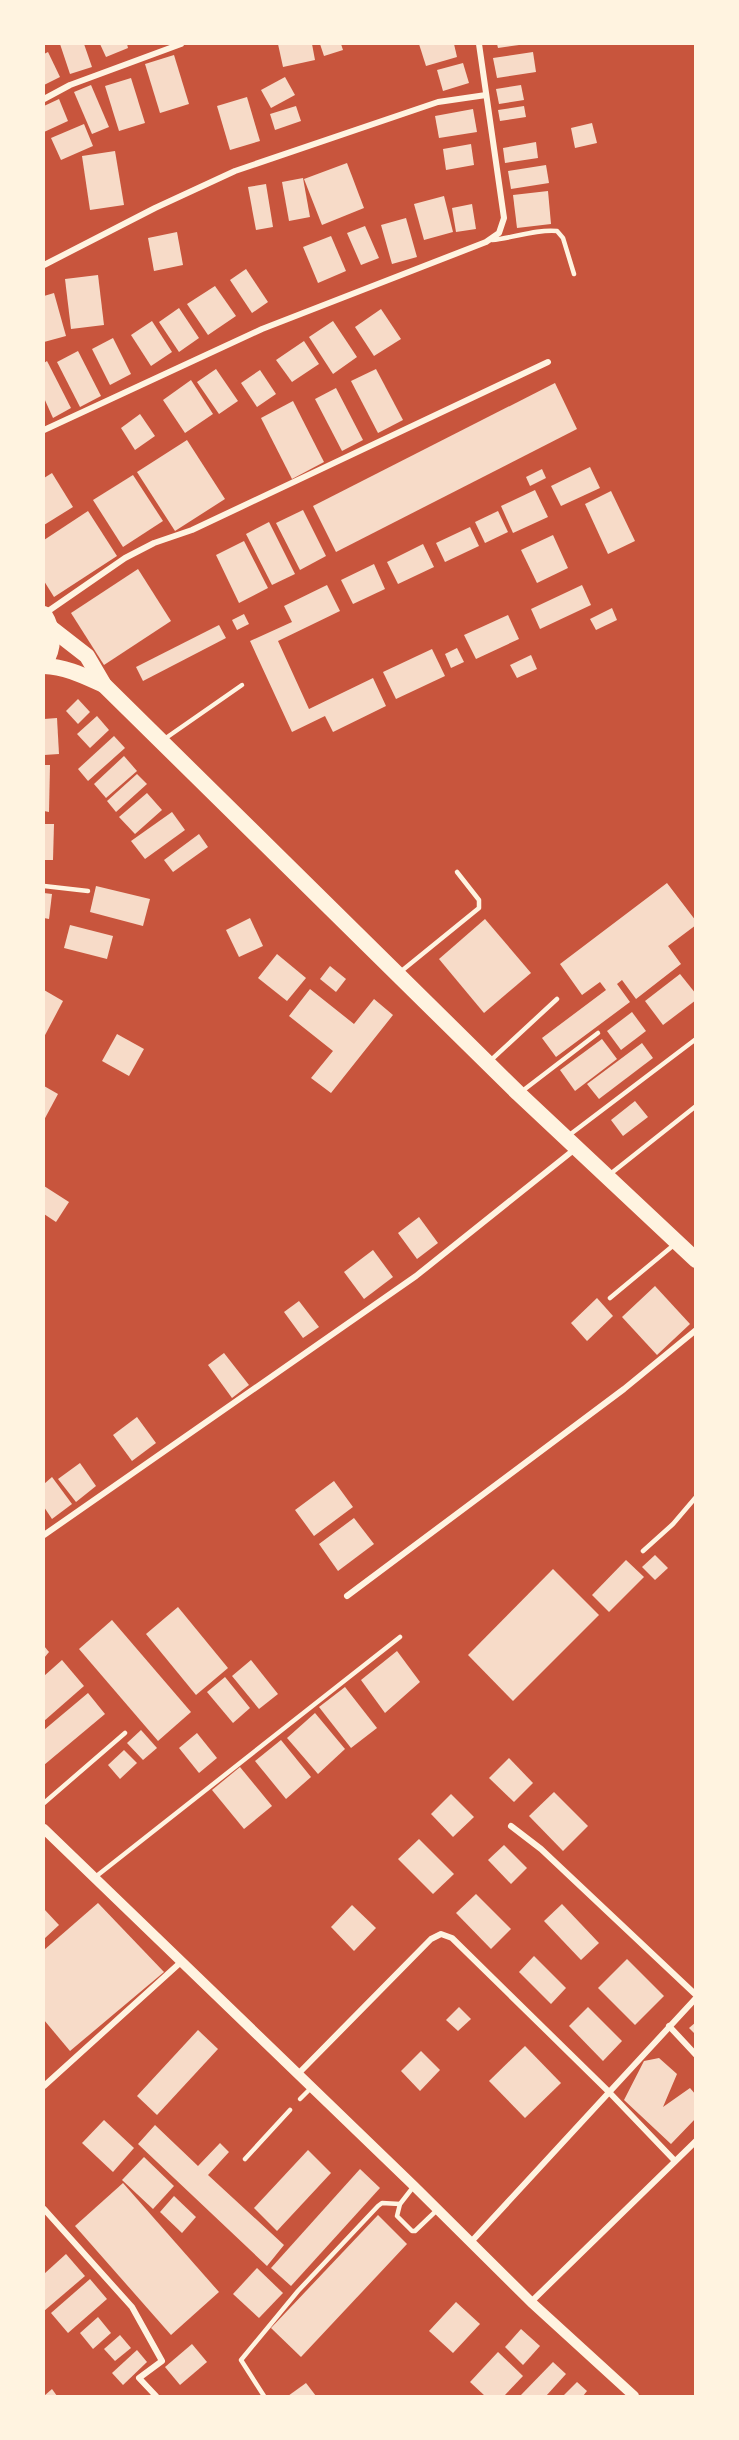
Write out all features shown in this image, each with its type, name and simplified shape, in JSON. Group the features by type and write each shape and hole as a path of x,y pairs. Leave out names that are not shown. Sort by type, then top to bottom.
{"highway":[{"path":"47,621 51,648 44,665 72,670 104,685"},
{"path":"47,621 87,656 104,685 518,1093 696,1260"}],"street":[{"path":"44,99 70,85 181,44"},
{"path":"44,430 262,329 492,240 499,233 504,218 479,44"},
{"path":"44,265 155,208 236,171 438,102 486,95"},
{"path":"47,621 134,553 154,543 192,530 548,362"},
{"path":"44,1535 416,1276 571,1143"},
{"path":"347,1596 624,1389 696,1330"},
{"path":"471,2242 696,1996 541,1849 511,1826"},
{"path":"44,1829 629,2395"},
{"path":"298,2074 431,1939 441,1934 452,1938 608,2091 675,2161"},
{"path":"44,2086 181,1962"},
{"path":"669,2026 696,2055"},
{"path":"531,2302 696,2141"},
{"path":"44,2209 132,2307 162,2361 140,2378 156,2397"}],"lane":[{"path":"492,240 545,230 557,231 563,238 574,274"},
{"path":"161,741 242,685"},
{"path":"398,974 479,908 479,900 457,872"},
{"path":"44,886 88,891"},
{"path":"488,1063 557,999"},
{"path":"518,1093 598,1033"},
{"path":"571,1143 696,1039"},
{"path":"607,1177 696,1106"},
{"path":"610,1299 677,1243"},
{"path":"643,1551 673,1524 696,1497"},
{"path":"94,1878 400,1637"},
{"path":"44,1803 124,1733"},
{"path":"300,2099 311,2088"},
{"path":"245,2159 290,2110"},
{"path":"414,2186 400,2204 397,2216 412,2231 420,2229 438,2209"},
{"path":"264,2397 241,2360 298,2291 378,2206 382,2203 400,2204"}],"building":[{"path":"60,44 84,44 92,67 70,74"},
{"path":"100,44 127,44 128,48 106,57"},
{"path":"278,44 312,44 315,60 283,67"},
{"path":"320,44 341,44 343,50 324,56"},
{"path":"419,44 454,44 457,57 426,66"},
{"path":"497,44 519,44 519,45 498,48"},
{"path":"48,52 60,77 44,85 44,54"},
{"path":"533,52 536,72 497,78 493,58"},
{"path":"174,55 189,104 160,113 145,64"},
{"path":"463,63 469,83 443,91 437,70"},
{"path":"285,77 295,95 271,108 261,90"},
{"path":"131,78 145,123 119,131 105,86"},
{"path":"91,85 109,127 92,134 74,92"},
{"path":"521,85 524,100 499,104 496,89"},
{"path":"247,97 260,141 230,150 217,106"},
{"path":"59,99 68,121 44,132 44,106"},
{"path":"296,106 301,121 275,130 270,114"},
{"path":"524,106 526,117 500,121 498,110"},
{"path":"473,109 477,132 439,138 435,116"},
{"path":"592,123 597,143 575,148 571,128"},
{"path":"84,124 93,146 61,160 51,138"},
{"path":"536,142 538,158 505,163 503,148"},
{"path":"471,144 474,165 446,170 443,149"},
{"path":"115,151 124,205 90,210 82,156"},
{"path":"347,163 364,208 322,225 304,179"},
{"path":"546,165 549,183 511,189 508,171"},
{"path":"303,178 310,217 289,221 282,182"},
{"path":"266,184 273,227 256,230 248,187"},
{"path":"548,191 551,224 517,228 513,195"},
{"path":"444,196 453,232 424,240 414,204"},
{"path":"472,204 476,229 456,232 452,208"},
{"path":"406,218 417,257 392,264 381,225"},
{"path":"365,226 379,258 361,265 347,233"},
{"path":"177,232 183,265 154,271 148,238"},
{"path":"331,236 346,271 318,283 303,247"},
{"path":"246,269 268,302 252,313 230,280"},
{"path":"98,275 104,325 71,329 65,279"},
{"path":"215,286 236,316 208,335 187,304"},
{"path":"54,293 66,336 44,342 44,296"},
{"path":"179,308 199,338 179,352 159,322"},
{"path":"381,309 401,339 374,356 355,327"},
{"path":"152,321 172,352 151,366 131,335"},
{"path":"333,321 357,357 333,374 309,337"},
{"path":"113,338 131,374 110,385 92,349"},
{"path":"304,341 319,364 292,382 276,360"},
{"path":"78,351 101,396 80,407 57,362"},
{"path":"47,361 71,408 53,418 44,398 44,363"},
{"path":"216,369 238,401 219,414 197,382"},
{"path":"376,369 403,420 378,433 351,381"},
{"path":"260,370 276,394 257,407 241,383"},
{"path":"191,380 213,414 185,433 163,400"},
{"path":"555,383 577,429 336,552 313,506"},
{"path":"336,388 363,440 342,451 315,399"},
{"path":"293,401 324,462 292,479 261,418"},
{"path":"140,414 155,436 135,450 121,428"},
{"path":"187,440 225,499 175,531 137,472"},
{"path":"590,467 600,488 561,506 551,486"},
{"path":"542,469 546,478 530,486 526,477"},
{"path":"52,473 73,507 44,525 44,478"},
{"path":"133,475 163,521 123,547 93,500"},
{"path":"535,490 548,517 513,533 501,506"},
{"path":"611,491 635,541 608,554 585,504"},
{"path":"303,510 326,556 300,570 276,523"},
{"path":"88,511 117,556 54,597 44,581 44,540"},
{"path":"498,511 508,532 485,543 475,522"},
{"path":"269,522 295,574 272,585 246,534"},
{"path":"470,527 479,546 445,562 436,543"},
{"path":"553,535 568,568 537,583 521,550"},
{"path":"244,541 268,588 239,603 216,555"},
{"path":"423,544 434,567 398,584 387,562"},
{"path":"374,564 385,589 353,604 341,580"},
{"path":"138,569 171,621 104,665 71,613"},
{"path":"327,585 340,611 278,641 309,709 373,678 386,706 333,732 325,716 292,732 250,641 292,622 284,606"},
{"path":"582,585 591,605 540,629 531,609"},
{"path":"612,608 617,620 596,630 590,619"},
{"path":"244,614 249,624 237,630 232,620"},
{"path":"508,615 519,639 476,659 464,635"},
{"path":"219,625 226,638 143,681 136,667"},
{"path":"457,648 464,662 451,668 445,654"},
{"path":"432,649 445,676 396,699 383,672"},
{"path":"531,655 537,669 517,678 510,665"},
{"path":"78,699 90,712 78,724 66,711"},
{"path":"97,716 109,730 90,748 77,734"},
{"path":"57,718 59,754 44,755 44,719"},
{"path":"114,736 125,748 88,781 78,769"},
{"path":"124,756 137,771 106,798 94,784"},
{"path":"44,765 50,765 49,812 44,811"},
{"path":"137,774 147,784 116,812 107,801"},
{"path":"147,793 162,810 135,834 119,817"},
{"path":"172,812 185,830 145,859 131,841"},
{"path":"44,824 54,824 53,860 44,860"},
{"path":"199,834 208,847 173,872 164,860"},
{"path":"667,883 696,921 696,925 668,946 681,964 636,999 622,980 617,984 630,1002 556,1057 542,1038 606,990 600,982 582,995 560,964"},
{"path":"96,886 150,899 143,926 90,912"},
{"path":"44,893 52,894 49,919 44,918"},
{"path":"250,918 263,946 239,957 226,930"},
{"path":"485,919 531,973 484,1013 439,959"},
{"path":"70,925 113,936 107,959 64,948"},
{"path":"277,954 306,978 287,1001 258,978"},
{"path":"330,966 346,979 336,992 320,979"},
{"path":"680,974 696,994 696,1000 663,1025 645,1001"},
{"path":"310,989 354,1024 374,999 393,1015 331,1093 311,1078 333,1051 289,1016"},
{"path":"44,990 63,1001 44,1037"},
{"path":"632,1012 646,1031 621,1050 607,1031"},
{"path":"117,1034 144,1049 129,1076 102,1061"},
{"path":"602,1039 617,1059 575,1091 560,1070"},
{"path":"642,1043 653,1058 599,1099 587,1084"},
{"path":"44,1086 58,1094 44,1120"},
{"path":"635,1101 648,1117 623,1136 611,1120"},
{"path":"44,1186 69,1202 56,1222 44,1214"},
{"path":"419,1217 438,1243 417,1259 398,1233"},
{"path":"373,1250 393,1277 364,1299 344,1272"},
{"path":"655,1286 690,1324 657,1355 622,1317"},
{"path":"597,1298 613,1316 587,1341 571,1323"},
{"path":"299,1301 319,1327 303,1338 284,1312"},
{"path":"224,1353 249,1385 232,1398 208,1365"},
{"path":"137,1417 156,1443 132,1461 113,1435"},
{"path":"80,1463 96,1486 76,1502 58,1479"},
{"path":"52,1477 72,1504 52,1519 44,1507 44,1484"},
{"path":"334,1481 353,1507 314,1536 295,1510"},
{"path":"354,1518 374,1544 338,1571 319,1544"},
{"path":"655,1555 668,1568 655,1580 642,1567"},
{"path":"626,1560 644,1577 609,1612 592,1595"},
{"path":"553,1569 599,1615 513,1701 468,1655"},
{"path":"178,1607 228,1668 196,1695 146,1634"},
{"path":"112,1620 191,1712 158,1741 79,1649"},
{"path":"44,1646 49,1652 44,1658"},
{"path":"397,1651 420,1682 385,1713 361,1680"},
{"path":"62,1660 84,1686 44,1721 44,1676"},
{"path":"251,1660 278,1694 259,1709 232,1676"},
{"path":"225,1677 250,1708 233,1723 207,1692"},
{"path":"345,1687 377,1728 351,1748 319,1707"},
{"path":"88,1693 105,1714 44,1765 44,1730"},
{"path":"315,1713 345,1749 318,1774 287,1738"},
{"path":"141,1730 157,1748 143,1760 127,1743"},
{"path":"197,1733 217,1758 199,1773 179,1748"},
{"path":"281,1740 311,1777 286,1799 255,1761"},
{"path":"124,1750 137,1763 120,1779 108,1765"},
{"path":"509,1758 533,1783 514,1802 489,1778"},
{"path":"240,1767 272,1806 244,1829 212,1790"},
{"path":"554,1792 588,1826 563,1851 529,1816"},
{"path":"451,1794 474,1817 453,1837 431,1814"},
{"path":"419,1839 454,1874 433,1894 398,1859"},
{"path":"504,1845 527,1868 511,1884 488,1860"},
{"path":"476,1894 511,1929 491,1949 456,1913"},
{"path":"98,1903 164,1972 70,2051 44,2020 44,1950"},
{"path":"562,1904 599,1943 581,1960 544,1921"},
{"path":"352,1905 376,1928 354,1951 331,1927"},
{"path":"44,1909 59,1925 44,1939"},
{"path":"534,1956 566,1988 551,2004 519,1972"},
{"path":"627,1959 664,1996 635,2025 598,1988"},
{"path":"459,2007 471,2019 458,2031 446,2020"},
{"path":"588,2007 622,2041 603,2061 569,2026"},
{"path":"696,2022 696,2035 689,2028"},
{"path":"198,2030 218,2049 157,2115 137,2096"},
{"path":"525,2046 561,2083 525,2118 489,2081"},
{"path":"421,2051 440,2070 420,2091 401,2071"},
{"path":"659,2058 677,2074 663,2107 690,2088 696,2095 696,2118 671,2144 624,2100 644,2061"},
{"path":"104,2120 134,2148 113,2172 82,2143"},
{"path":"155,2125 198,2166 220,2143 229,2152 208,2175 284,2245 267,2266 138,2144"},
{"path":"308,2150 331,2173 277,2231 254,2208"},
{"path":"144,2157 174,2186 153,2209 122,2180"},
{"path":"360,2169 380,2188 291,2286 271,2268"},
{"path":"123,2183 219,2292 171,2335 75,2226"},
{"path":"174,2196 196,2217 182,2233 160,2212"},
{"path":"378,2215 407,2244 301,2357 271,2328"},
{"path":"66,2254 85,2276 44,2311 44,2274"},
{"path":"257,2268 283,2293 259,2318 233,2294"},
{"path":"90,2279 107,2299 68,2333 51,2313"},
{"path":"456,2302 480,2324 453,2353 429,2331"},
{"path":"98,2317 111,2333 93,2349 80,2333"},
{"path":"521,2329 540,2346 523,2365 505,2347"},
{"path":"120,2335 131,2348 115,2361 104,2349"},
{"path":"192,2344 207,2362 180,2385 165,2367"},
{"path":"137,2350 147,2362 123,2385 112,2373"},
{"path":"498,2352 523,2376 504,2396 485,2396 470,2382"},
{"path":"553,2362 566,2374 546,2396 520,2396"},
{"path":"577,2382 587,2391 583,2396 563,2396"},
{"path":"306,2383 316,2396 288,2396"},
{"path":"52,2389 57,2396 44,2396"}]}
